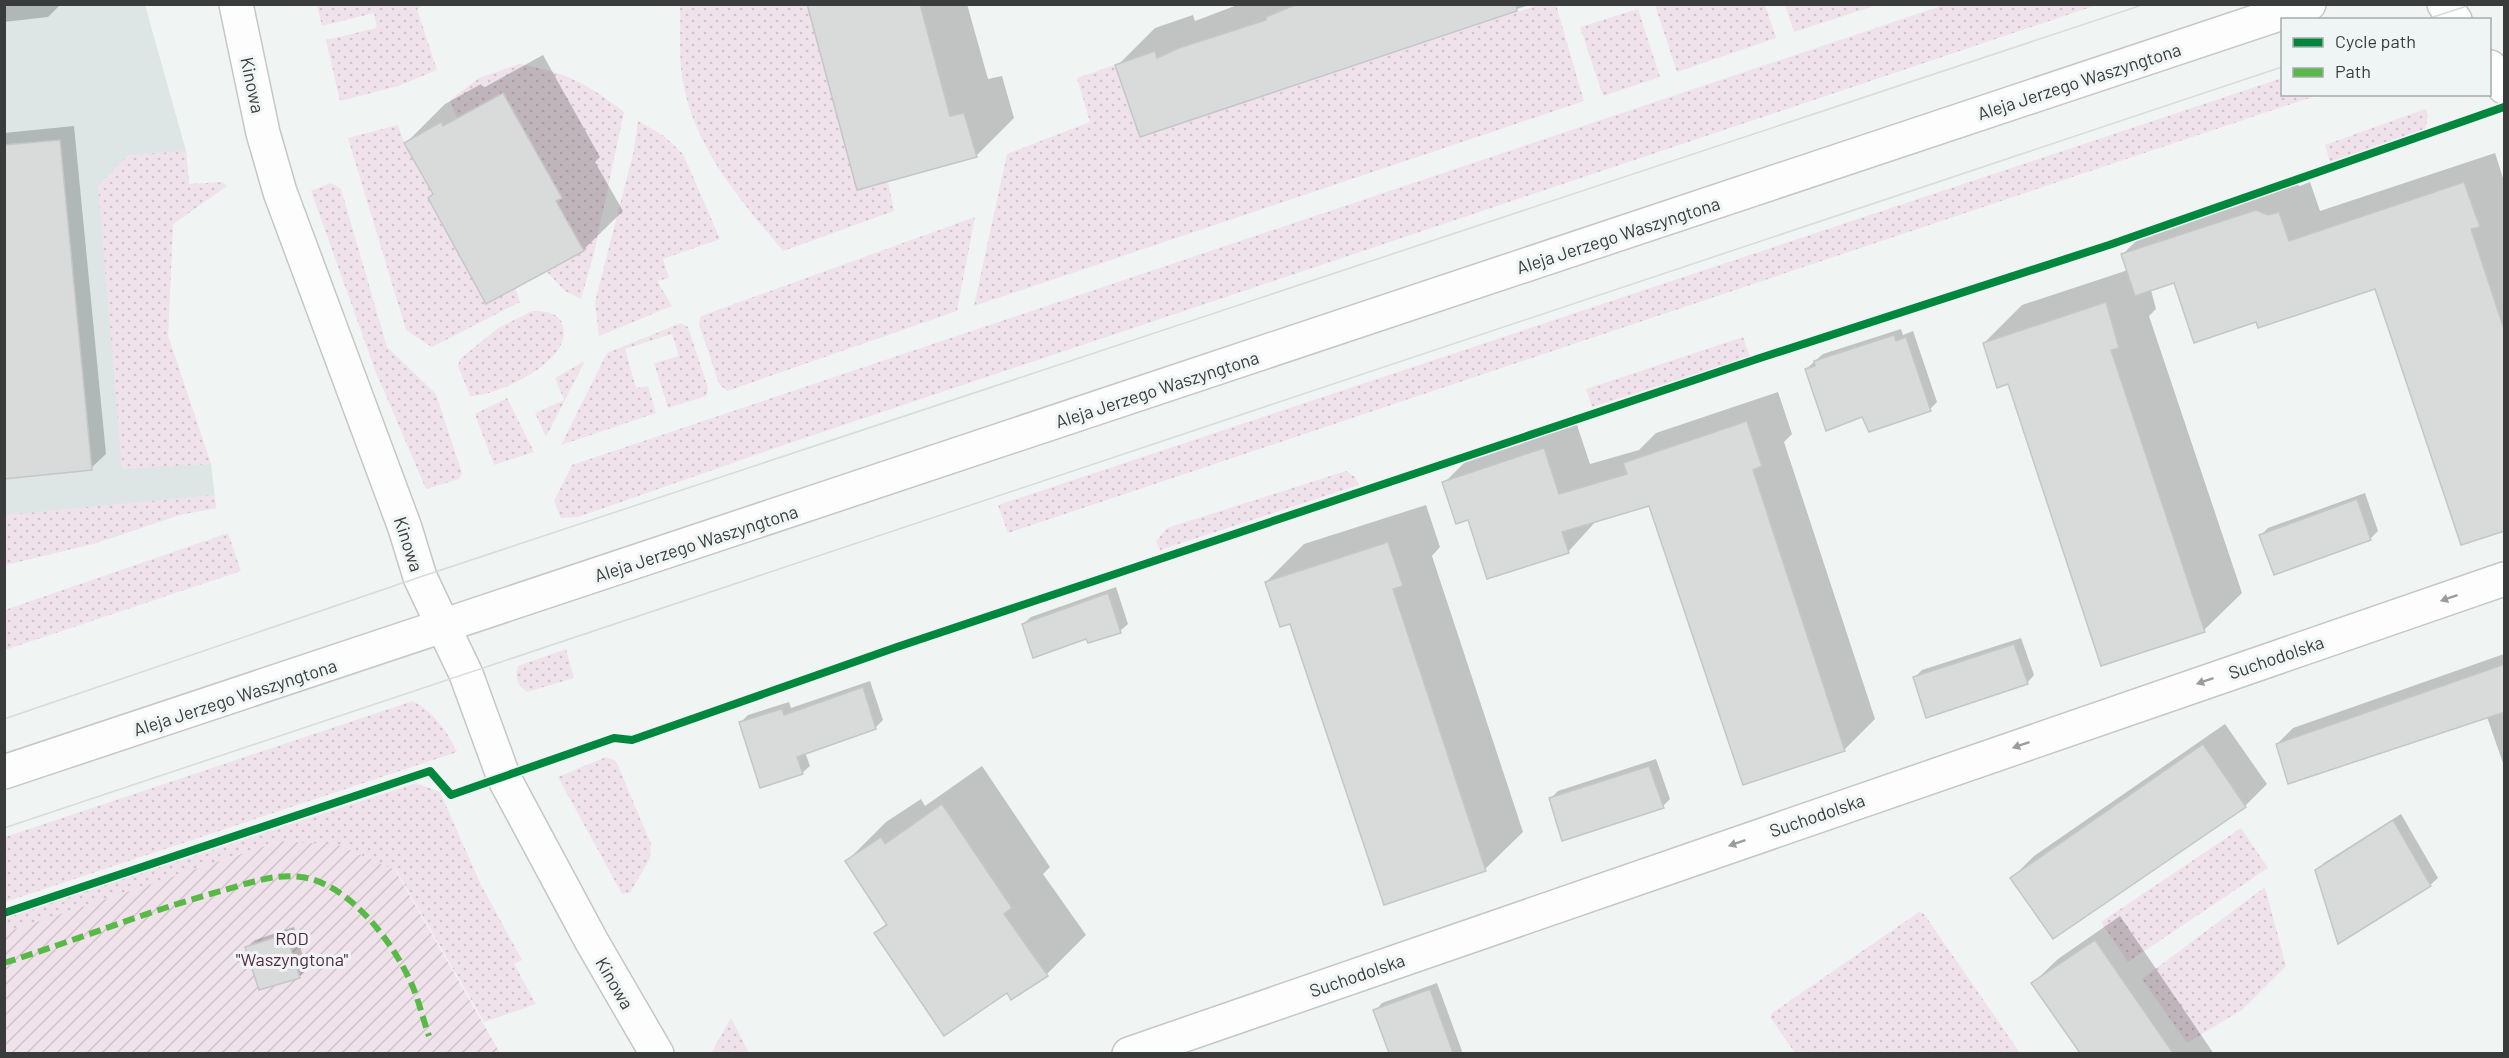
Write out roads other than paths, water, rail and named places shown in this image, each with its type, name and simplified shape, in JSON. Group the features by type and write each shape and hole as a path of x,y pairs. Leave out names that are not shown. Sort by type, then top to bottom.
{"street":[{"name":"Kinowa","path":"236,4 262,133 280,192 405,528 420,577 466,674 504,778 592,942 657,1053"},
{"name":"Aleja Jerzego Waszyngtona","path":"4,772 444,628 2309,4"},
{"path":"2444,4 2454,18"},
{"path":"2491,68 2505,87"},
{"name":"Suchodolska","path":"1130,1053 2505,579"}],"tram line":[{"path":"4,719 420,577 2145,4"},
{"path":"2430,18 2473,4"},
{"path":"4,828 2281,67"}],"park label":[{"name":"ROD \"Waszyngtona\"","path":"292,948"}]}
